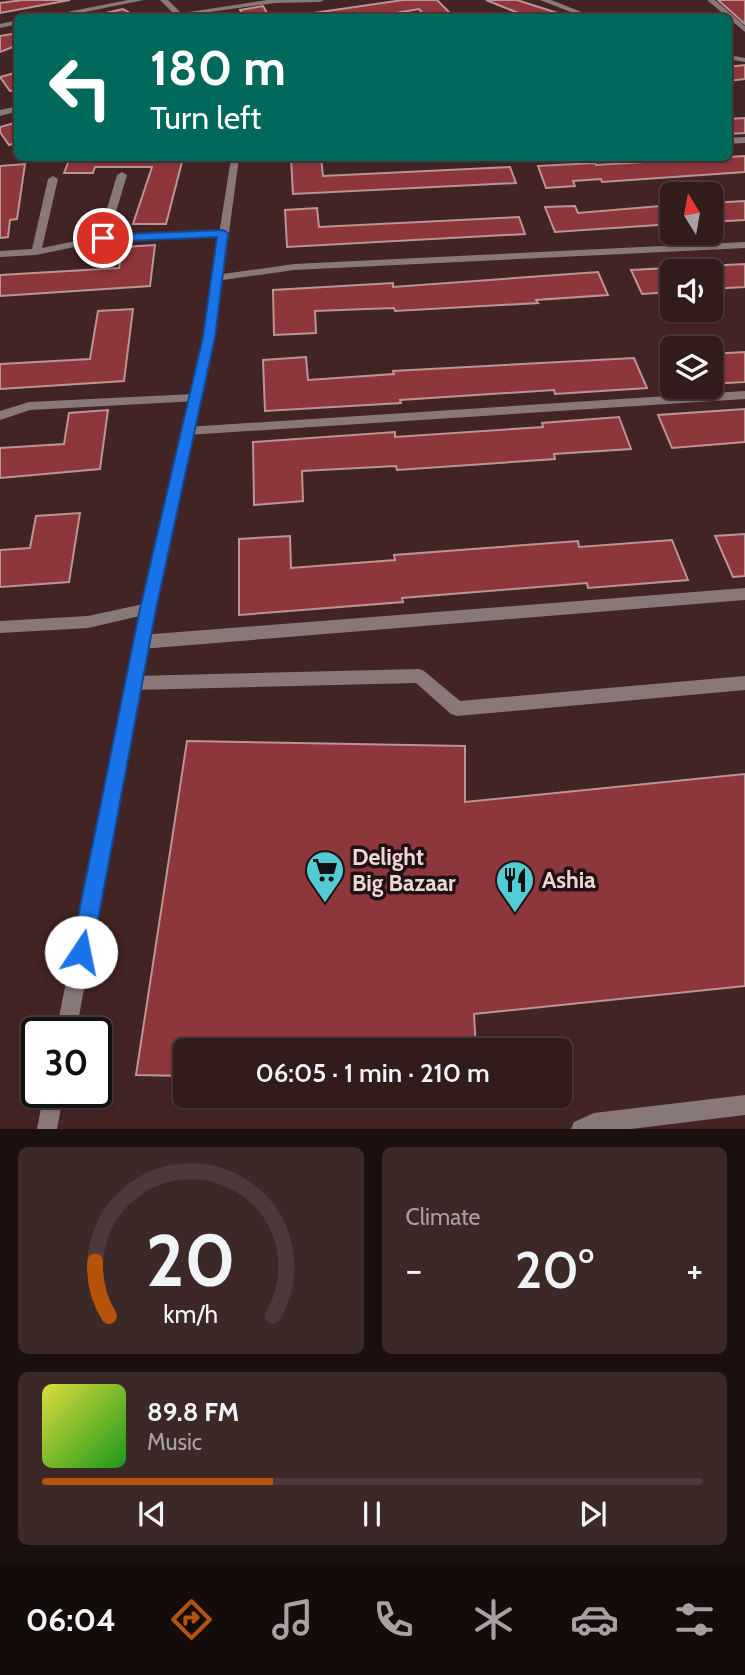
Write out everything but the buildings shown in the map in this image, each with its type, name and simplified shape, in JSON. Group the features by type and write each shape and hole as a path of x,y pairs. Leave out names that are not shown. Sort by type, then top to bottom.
{"street":[{"path":"62,14 140,0"},
{"path":"164,0 180,14"},
{"path":"194,14 275,1 320,0"},
{"path":"544,0 583,14"},
{"path":"711,0 727,14"},
{"path":"69,1017 141,642 209,337 235,161"},
{"path":"103,238 122,176"},
{"path":"36,252 53,179"},
{"path":"0,254 36,252 103,238 223,233"},
{"path":"216,278 294,267 745,245"},
{"path":"187,431 745,395"},
{"path":"0,416 29,406 194,398"},
{"path":"141,642 745,594"},
{"path":"0,627 88,622 148,609"},
{"path":"134,683 419,676 457,709 745,683"},
{"path":"590,1127 745,1105"},
{"path":"47,1129 51,1108"}],"place":[{"name":"Delight Big Bazaar","path":"325,904"},
{"name":"Ashia","path":"515,914"}],"route":[{"path":"81,952 148,609 209,337 223,233 103,238"}]}
